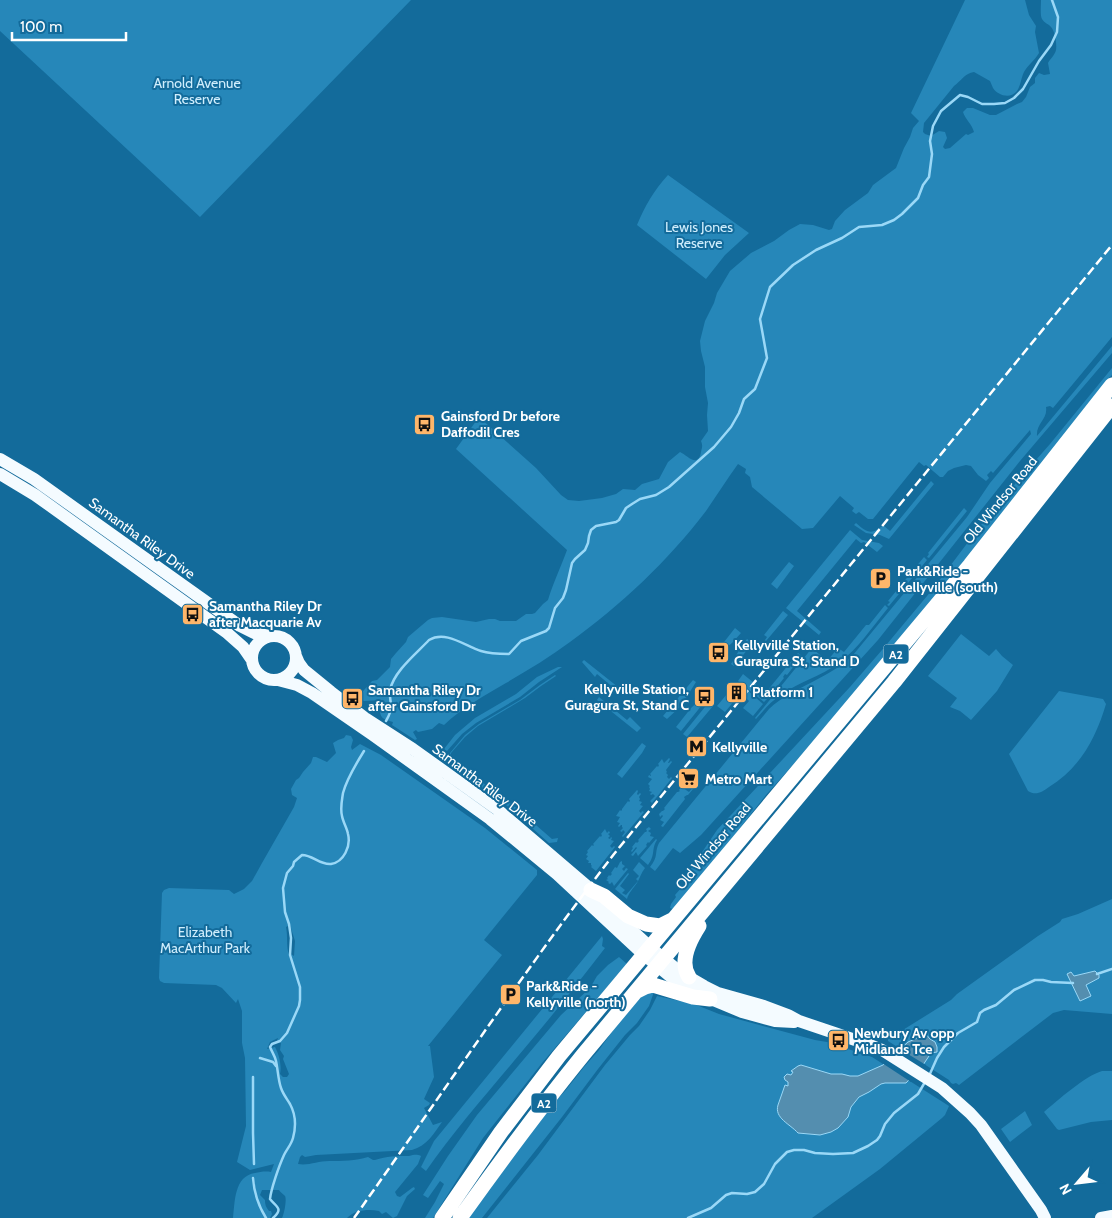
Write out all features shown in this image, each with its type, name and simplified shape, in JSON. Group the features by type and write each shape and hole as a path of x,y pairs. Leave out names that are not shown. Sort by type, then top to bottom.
{"highway":[{"name":"Old Windsor Road","path":"442,1218 500,1132 559,1056 970,565 1112,386"},
{"name":"A2","path":"460,1218 535,1115 583,1054 888,689 1112,406"},
{"path":"591,890 604,896 628,916 646,924 660,926 675,918"},
{"path":"689,977 684,967 685,959 693,936 703,920 706,908"},
{"path":"634,994 645,987 653,985 693,998 710,999"}],"main road":[{"name":"Samantha Riley Drive","path":"0,459 34,479 240,626 254,633 269,636"},
{"name":"Samantha Riley Drive","path":"0,474 35,495 226,632 243,647 252,660"},
{"path":"269,636 280,637 289,642 295,651 296,656 292,672 278,680 268,680 258,674 253,665 252,655 256,645 259,641 269,636"},
{"name":"Samantha Riley Drive","path":"296,656 304,670 364,718 413,749 498,810 591,890 646,951"},
{"name":"Samantha Riley Drive","path":"278,680 297,685 312,693 490,819 646,951"},
{"path":"646,951 678,983 694,992 742,1012 775,1020 800,1022"},
{"path":"660,963 711,990 770,1008 800,1022 882,1050 942,1088 982,1125 1045,1218"},
{"path":"942,1088 957,1094 986,1121 999,1137 1046,1207 1057,1218"},
{"path":"1101,1218 1112,1216"}],"green space":[{"name":"Arnold Avenue Reserve","path":"0,0 411,0 200,217 0,31"},
{"path":"965,0 1025,0 1029,15 1036,26 1035,32 1039,53 1024,72 1017,91 1011,95 998,93 990,81 974,72 954,86 924,123 923,132 925,134 931,136 939,131 945,132 947,138 943,147 945,149 950,148 966,134 974,132 963,112 967,108 996,115 1022,102 1030,87 1035,83 1035,78 1039,73 1044,75 1050,74 1048,63 1055,52 1056,41 1052,29 1041,18 1041,0 1112,0 1112,337 1053,408 1050,406 1046,407 1037,436 1112,346 1112,353 1020,461 878,640 701,835 680,853 673,848 655,871 650,867 659,843 769,709 789,694 844,663 853,655 967,517 990,483 1031,434 1030,430 993,473 991,471 987,475 989,478 986,481 971,466 966,465 954,468 943,477 940,477 926,465 924,466 919,462 873,519 868,519 859,512 856,514 852,511 854,508 840,496 813,528 802,529 752,487 750,477 745,473 746,469 738,464 706,511 676,547 660,565 607,613 562,648 474,702 444,725 439,723 432,729 418,732 416,730 413,732 417,739 415,740 392,725 393,722 382,717 380,711 384,707 385,703 383,700 364,701 357,698 372,681 377,680 390,667 391,659 408,637 428,620 442,617 476,622 489,619 516,621 526,614 535,613 548,600 567,550 456,449 479,417 536,468 568,500 579,501 602,498 616,494 623,489 635,490 642,484 659,479 668,462 680,452 695,460 700,457 701,441 708,431 708,403 705,387 705,367 700,341 705,321 717,293 730,271 751,253 774,241 789,230 800,224 832,229 835,221 845,210 896,168 913,128 919,121 911,113"},
{"name":"Lewis Jones Reserve","path":"668,175 749,233 725,255 706,279 637,225 650,198"},
{"path":"1112,368 1112,375 936,597 766,795 710,866 673,909 670,908 676,897 675,895 689,879 686,876 717,830 882,650 932,590 993,509 1050,444"},
{"path":"931,481 934,484 889,539 880,535 866,533 854,525 856,523 863,529 872,532 883,525 890,531"},
{"path":"964,508 967,511 929,558 927,557 928,553"},
{"path":"850,530 862,540 879,543 883,546 877,552 864,542 861,543 856,539 797,611 821,632 819,635 786,608"},
{"path":"924,557 927,560 889,606 887,605 890,602 888,601"},
{"path":"789,562 794,566 777,589 771,584"},
{"path":"885,605 888,608 846,657 832,668 777,697 755,718 812,648 827,661 838,648 844,652"},
{"path":"783,611 788,615 766,641 767,637 764,635"},
{"path":"735,628 741,633 720,653 717,651"},
{"path":"961,634 989,656 996,649 1013,665 997,691 971,720 960,711 950,707 957,698 928,676"},
{"path":"747,639 753,643 734,666 731,664"},
{"path":"798,653 802,656 787,675 785,674 771,694 767,691"},
{"path":"584,660 623,691 621,694 597,674 595,677 582,662"},
{"path":"562,667 520,697 476,723 462,734 447,751 444,749 455,735 475,718 516,694 537,677"},
{"path":"743,674 770,696 764,702 738,681"},
{"path":"555,675 525,698 478,726 451,753 451,760 507,800 552,839 558,838 557,842 549,843 506,805 449,764 450,753 465,735 479,724 520,700"},
{"path":"693,680 696,682 681,706 667,719 663,716"},
{"path":"737,682 745,688 725,712 717,706"},
{"path":"747,690 763,704 753,716 743,708 749,701 743,695"},
{"path":"1059,691 1103,699 1106,704 1092,740 1070,771 1046,789 1039,793 1034,793 1028,791 1009,754"},
{"path":"599,697 627,720 630,717 641,728 637,732 597,700"},
{"path":"703,697 706,700 681,731 676,727 691,708"},
{"path":"709,702 708,706 713,706 687,737 683,734"},
{"name":"Elizabeth MacArthur Park","path":"346,735 351,736 353,740 352,750 360,744 381,755 485,828 537,870 537,875 484,940 502,955 428,1046 430,1046 434,1077 424,1099 430,1103 424,1108 433,1125 442,1122 430,1139 412,1150 305,1157 302,1155 300,1157 298,1164 354,1160 368,1157 375,1160 392,1156 421,1156 418,1164 395,1192 400,1197 412,1188 414,1187 415,1189 407,1196 397,1216 393,1218 386,1212 382,1214 379,1211 370,1210 358,1212 347,1218 282,1218 285,1196 279,1190 262,1190 260,1195 265,1200 268,1210 271,1211 270,1218 233,1218 235,1198 239,1184 248,1175 271,1172 274,1164 250,1170 237,1162 246,1126 242,1011 238,999 236,1003 222,988 216,985 164,983 160,981 162,893 169,888 229,890 234,894 244,889 252,881 294,807 297,798 292,795 291,789 296,780 311,763 313,757 327,762 336,753 333,743 344,738","holes":["290,925 295,941 294,956 289,955 288,948 286,927","278,1038 277,1041 281,1043 280,1050 284,1056 283,1059 289,1074 287,1077 283,1077 280,1074 280,1060 275,1047 267,1049 270,1042"]},
{"path":"642,743 646,746 642,753 622,778 617,774"},
{"path":"669,758 668,763 672,762 666,773 669,779 672,778 652,803 650,801 655,796 650,794 652,792 649,791 650,786 648,784 652,779 648,777 658,767 662,759 664,763"},
{"path":"698,781 663,827 661,826 664,822 660,820 663,816 660,817 659,814 677,792 680,791 682,786 683,789 689,792"},
{"path":"637,790 638,795 641,794 639,801 642,802 640,805 643,806 639,811 641,813 642,811 644,812 623,837 625,832 623,830 622,832 620,831 623,828 622,825 619,827 620,823 617,822 620,817 616,816"},
{"path":"649,827 651,829 648,831 651,833 650,836 654,837 638,856 636,852 633,856 631,855 637,848 632,852 632,847"},
{"path":"605,829 607,833 609,831 610,833 608,838 610,839 611,837 611,840 614,841 610,846 612,848 615,847 596,871 591,867 591,863 588,863 589,861 586,859 588,856 586,855 587,851 601,837"},
{"path":"656,839 652,858 648,865 640,858"},
{"path":"622,861 622,864 625,866 622,869 624,871 626,868 628,869 614,886 612,882 610,884 606,880"},
{"path":"639,862 645,868 638,881 636,879 639,876 633,870"},
{"path":"628,873 620,886 625,890 622,893 626,895 638,881 627,899 615,889"},
{"path":"1112,899 1112,1014 1064,1010 1053,1013 959,1085 951,1083 888,1041 888,1039 951,1000 1062,919"},
{"path":"602,936 602,946 605,948 555,1012 461,1124 426,1171 421,1167 434,1141"},
{"path":"619,957 627,964 542,1063 483,1138 433,1218 425,1218 444,1184 440,1181 428,1198 423,1195 477,1115 561,1015 590,988 597,976 608,965"},
{"path":"655,989 649,1006 637,1023 625,1035 482,1218 468,1218 548,1109 599,1050 624,1015 642,993"},
{"path":"657,996 694,1004 719,1014 815,1040 833,1043 833,1046 838,1048 839,1046 872,1057 949,1106 942,1118 880,1169 812,1218 487,1218 538,1155 605,1065 639,1026"},
{"path":"1102,1071 1112,1071 1112,1120 1057,1129 1044,1112 1080,1083"},
{"path":"1025,1111 1032,1125 1010,1142 1001,1129"}],"shaded area":[{"path":"1095,971 1099,978 1086,985 1091,996 1080,1001 1067,974 1071,972 1074,976"},
{"path":"925,1033 935,1042 937,1052 931,1053 923,1065 906,1083 881,1084 859,1097 851,1107 848,1117 838,1128 831,1132 820,1135 798,1133 778,1114 778,1105 785,1085 788,1086 788,1082 784,1077 787,1074 791,1075 793,1072 791,1071 798,1066 801,1065 831,1074 858,1076 883,1065 908,1042"}],"pier":[{"path":"898,1048 926,1065 911,1082 882,1063"}],"waterway":[{"path":"386,721 391,710 390,692 392,683 401,669 429,640 435,637 449,638 484,652 509,654 521,641 549,628 555,608 563,598 566,590 572,563 585,550 591,530 596,526 616,522 626,508 632,504 640,499 656,495 669,487 714,447 731,427 744,399 755,389 767,358 760,319 770,287 793,265 816,250 842,238 859,227 882,225 894,220 918,198 923,185 929,177 932,154 930,141 933,126 941,111 960,95 982,104 1005,103 1014,98 1023,89 1039,61 1051,45 1057,32 1058,17 1052,0"},
{"path":"273,1218 278,1212 278,1208 270,1199 272,1189 284,1155 292,1140 295,1125 293,1112 281,1088 276,1059 270,1047 272,1044 280,1041 287,1033 300,1000 300,987 290,955 291,938 285,912 283,888 287,873 294,862 302,855 331,864 336,863 346,853 349,839 341,813 341,804 349,777 364,751"},
{"path":"1097,974 1112,969"},
{"path":"929,1076 944,1047 958,1033 977,1022 980,1013 996,1005 1014,990 1035,980 1073,983"},
{"path":"260,1058 273,1062 276,1066"},
{"path":"253,1077 254,1164"},
{"path":"688,1218 711,1208 726,1195 755,1192 764,1184 775,1164 787,1152 804,1150 815,1153 853,1153 868,1146 877,1140 885,1124 894,1113 918,1094 925,1082"},
{"path":"253,1178 257,1199 266,1218"}],"railway":[{"path":"354,1218 514,989 614,854 1112,245"}],"place":[{"name":"Gainsford Dr before Daffodil Cres","path":"425,424"},
{"name":"Park&Ride - Kellyville (south)","path":"881,579"},
{"name":"Samantha Riley Dr after Macquarie Av","path":"193,614"},
{"name":"Kellyville Station, Guragura St, Stand D","path":"718,653"},
{"name":"Platform 1","path":"736,692"},
{"name":"Kellyville Station, Guragura St, Stand C","path":"705,697"},
{"name":"Samantha Riley Dr after Gainsford Dr","path":"352,698"},
{"name":"Kellyville","path":"696,747"},
{"name":"Metro Mart","path":"689,779"},
{"name":"Park&Ride - Kellyville (north)","path":"510,994"},
{"name":"Newbury Av opp Midlands Tce","path":"838,1041"}]}
